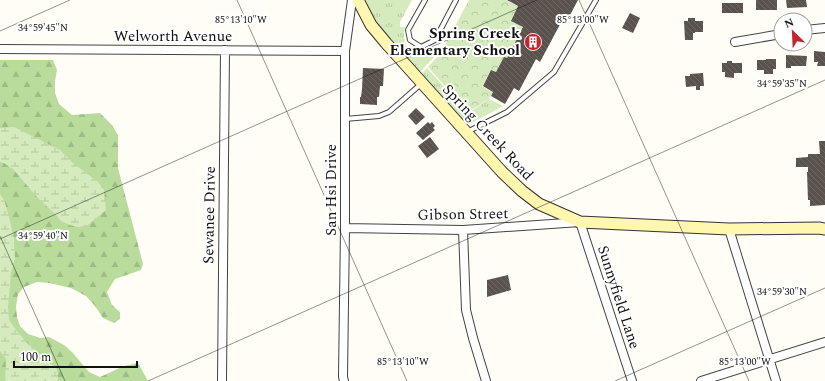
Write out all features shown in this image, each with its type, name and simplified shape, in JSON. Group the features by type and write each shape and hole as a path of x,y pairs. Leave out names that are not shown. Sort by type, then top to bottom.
{"street":[{"name":"San Hsi Drive","path":"344,381 345,51 352,0"},
{"name":"Spring Creek Road","path":"358,0 372,25 422,83 502,172 522,191 539,204 580,222 729,229 825,229"},
{"path":"813,29 825,28"},
{"path":"735,42 773,35"},
{"name":"Welworth Avenue","path":"0,49 345,51"},
{"name":"Sewanee Drive","path":"222,381 225,50"},
{"name":"Gibson Street","path":"345,228 463,230 580,222"},
{"name":"Sunnyfield Lane","path":"580,222 632,381"},
{"path":"729,229 776,381"},
{"path":"463,230 466,310 486,381"},
{"path":"701,381 825,342"}],"lane":[{"path":"425,0 408,30 410,40 421,47 434,40 456,0"},
{"path":"467,133 507,112 554,72 596,0"},
{"path":"345,119 379,116 389,112 422,83"}],"green space":[{"path":"364,0 412,0 400,22 400,27 405,27 404,36 406,44 411,52 419,56 436,55 420,72 375,20"},
{"path":"469,0 506,0 518,6 511,20 523,27 507,58 504,57 496,72 491,70 482,86 493,92 489,99 468,112 428,67 440,54"},
{"path":"0,60 53,60 57,70 55,93 59,104 72,115 100,113 112,125 118,135 118,168 143,264 141,270 115,279 107,292 112,305 120,312 120,319 114,323 103,318 86,296 71,288 37,282 24,287 18,294 16,307 20,326 28,334 40,338 49,337 64,345 89,372 100,377 124,366 138,363 148,381 0,381"},
{"path":"427,68 468,113 489,99 503,106 470,124 466,124 421,74"},
{"path":"14,127 60,150 74,164 98,182 104,190 106,210 88,225 78,227 61,221 36,196 13,169 0,162 0,128"},
{"path":"0,194 4,200 14,239 15,260 11,272 8,307 9,320 28,344 56,368 58,381 5,381 6,359 0,351"}],"building":[{"name":"Spring Creek Elementary School","path":"507,0 578,0 569,17 565,15 540,62 536,59 519,91 514,88 505,104 491,96 493,92 483,86 491,70 496,72 504,57 507,58 523,27 511,21 518,6"},
{"path":"756,0 777,0 777,10 756,10"},
{"path":"786,0 806,0 807,7 787,8"},
{"path":"722,3 743,3 743,13 722,13"},
{"path":"630,13 640,18 633,33 622,28"},
{"path":"688,18 695,18 695,21 703,21 703,32 693,33 693,40 685,40 684,21 688,21"},
{"path":"814,51 825,52 825,66 817,66 818,62 814,62"},
{"path":"786,55 807,56 806,66 791,66 791,68 786,68"},
{"path":"776,59 776,69 773,69 773,74 764,74 764,70 757,70 757,60"},
{"path":"727,61 732,61 732,63 742,63 742,73 734,73 734,78 725,77 725,72 722,72 722,63 727,63"},
{"path":"363,68 384,69 383,86 380,86 379,97 377,97 377,105 360,104"},
{"path":"703,73 704,86 700,86 700,90 696,90 696,86 686,87 685,76"},
{"path":"416,108 425,117 416,125 408,116"},
{"path":"428,122 430,124 432,122 435,126 433,128 435,130 423,140 416,133"},
{"path":"430,137 439,149 427,158 418,146"},
{"path":"819,141 825,141 825,205 810,206 810,200 808,200 808,167 796,167 796,158 808,157 808,154 820,154"},
{"path":"508,275 511,290 487,297 487,280"}],"place":[{"name":"Spring Creek Elementary School","path":"533,42"}]}
